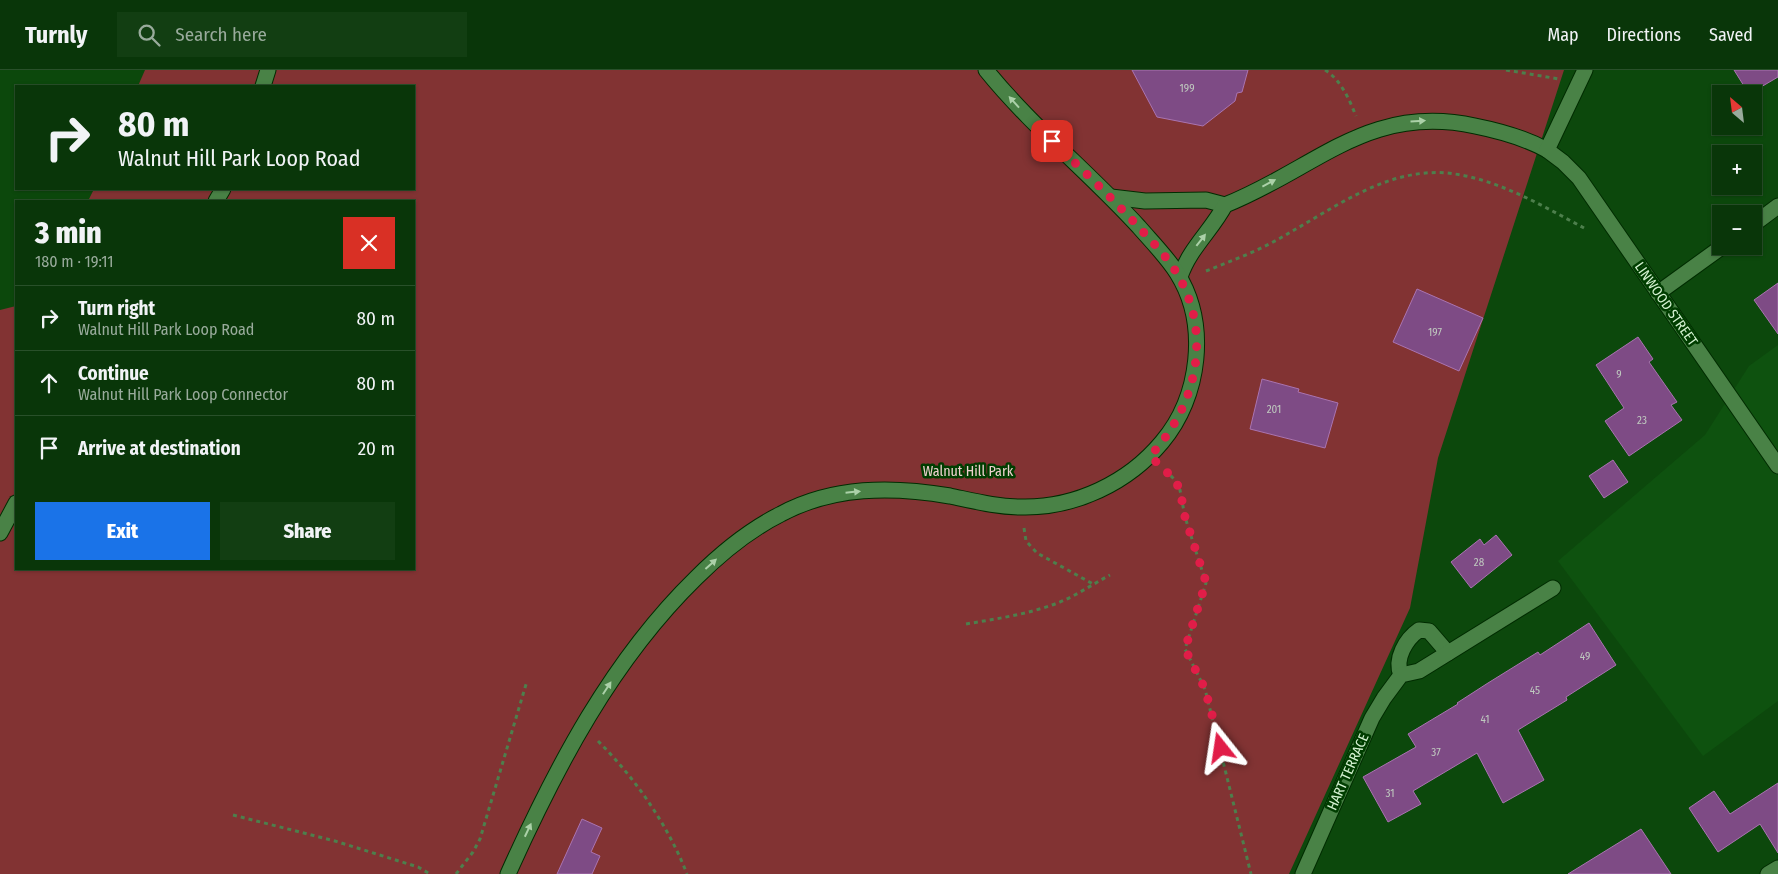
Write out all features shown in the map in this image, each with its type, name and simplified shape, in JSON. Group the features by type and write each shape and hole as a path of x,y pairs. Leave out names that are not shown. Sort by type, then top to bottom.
{"street":[{"path":"263,85 268,70"},
{"path":"508,874 546,792 582,728 623,663 660,615 713,562 747,534 778,514 818,498 870,490 923,492 1000,506 1049,506 1085,496 1119,479 1150,456 1178,419 1189,395 1196,348 1194,321 1182,271 1153,244 1111,197 1029,119 986,70"},
{"path":"1547,150 1582,76"},
{"name":"LINWOOD STREET","path":"1226,205 1364,135 1403,122 1452,122 1502,132 1547,150 1563,162 1579,178 1778,466"},
{"path":"1111,197 1144,201 1206,200 1226,205 1182,271"},
{"path":"1762,218 1778,206"},
{"path":"1658,293 1712,254"},
{"path":"0,533 15,506"},
{"path":"1448,653 1433,634 1425,630 1419,630 1412,636 1398,661 1398,667 1401,675 1419,671 1553,588"},
{"name":"HART TERRACE","path":"1303,874 1372,718 1401,675"},
{"path":"1768,874 1778,868"}],"path":[{"path":"1325,70 1333,75 1348,97 1364,135"},
{"path":"1506,70 1582,76"},
{"path":"1182,271 1202,273 1218,267 1264,247 1354,196 1389,181 1422,174 1447,174 1507,188 1584,228"},
{"path":"1150,456 1175,480 1180,490 1185,517 1206,582 1185,649 1205,689 1252,874"},
{"path":"1022,507 1026,541 1037,553 1093,584"},
{"path":"966,624 1028,613 1054,605 1110,575"},
{"path":"456,874 473,852 480,839 527,681"},
{"path":"582,728 615,758 640,790 666,832 687,874"},
{"path":"233,815 335,841 418,866 430,874"}],"shaded area":[{"path":"1778,345 1778,701 1703,756 1558,561 1705,435 1749,366"}],"green space":[{"name":"Walnut Hill Park","path":"145,70 1564,70 1438,458 1410,608 1289,874 0,874 0,310 15,306 15,570 415,570 415,200 88,200 94,190 415,190 415,85 138,85"}],"building":[{"path":"1132,70 1248,70 1242,92 1237,93 1235,101 1203,126 1157,117"},
{"path":"1734,70 1778,70 1778,77 1762,86 1743,85"},
{"path":"1778,283 1778,334 1754,300"},
{"path":"1417,289 1483,318 1459,371 1393,342"},
{"path":"1638,337 1653,359 1649,362 1677,402 1671,405 1682,420 1629,456 1605,421 1624,408 1596,365"},
{"path":"1262,379 1299,389 1298,392 1338,403 1325,448 1250,429"},
{"path":"1613,460 1628,482 1604,498 1589,476"},
{"path":"1496,535 1512,555 1471,588 1451,562 1480,539 1484,545"},
{"path":"1589,623 1616,665 1566,697 1567,700 1518,730 1544,780 1503,803 1477,753 1413,791 1421,804 1388,822 1363,777 1416,747 1408,734 1538,652 1540,655"},
{"path":"1778,783 1778,853 1760,824 1718,852 1689,808 1714,791 1730,814"},
{"path":"582,819 602,828 591,852 600,856 592,874 557,874"},
{"path":"1641,829 1671,874 1568,874"}],"route":[{"path":"1052,141 1099,185 1171,264 1180,277 1190,302 1196,334 1195,362 1191,386 1186,403 1178,419 1150,456 1175,480 1180,490 1185,517 1206,582 1185,649 1205,689 1221,748"}]}
